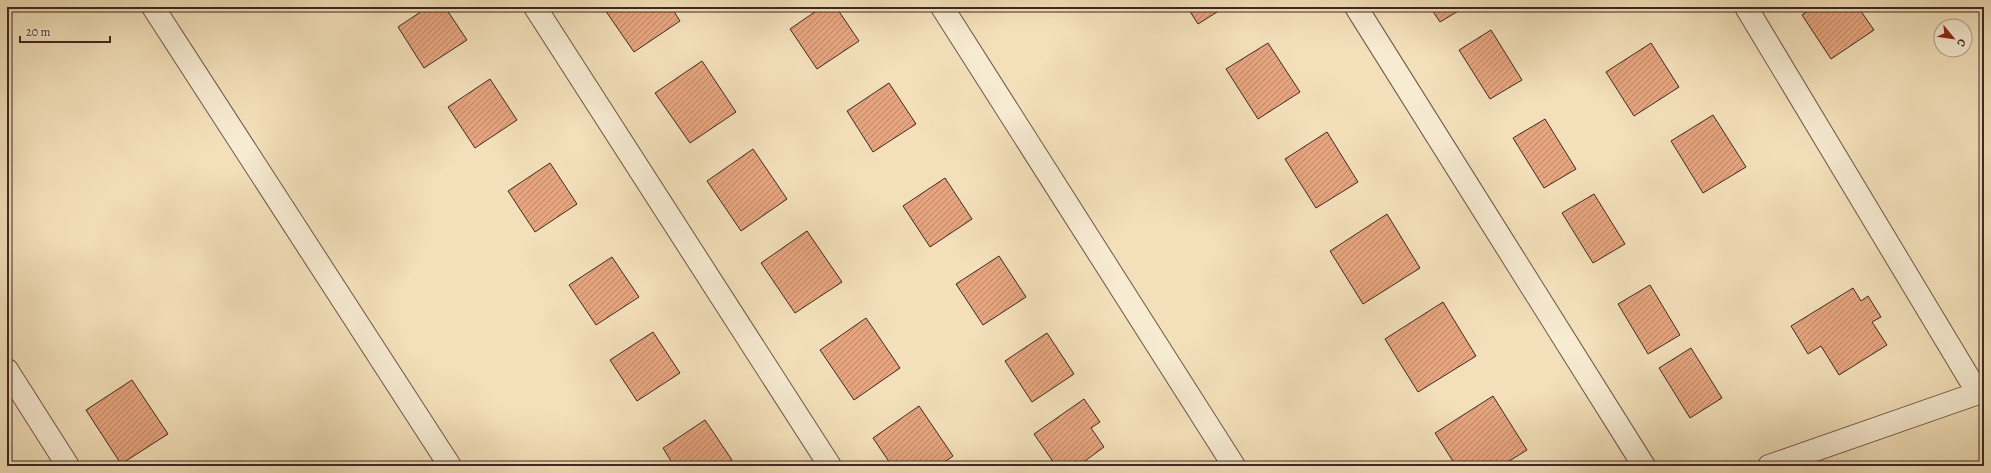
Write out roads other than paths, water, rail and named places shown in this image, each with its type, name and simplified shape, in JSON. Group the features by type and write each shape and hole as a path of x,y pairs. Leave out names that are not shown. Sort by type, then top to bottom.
{"street":[{"path":"153,7 450,466"},
{"path":"535,7 830,466"},
{"path":"942,7 1234,466"},
{"path":"1356,7 1644,466"},
{"path":"1746,7 1981,392 1769,466"},
{"path":"7,370 68,466"}]}
